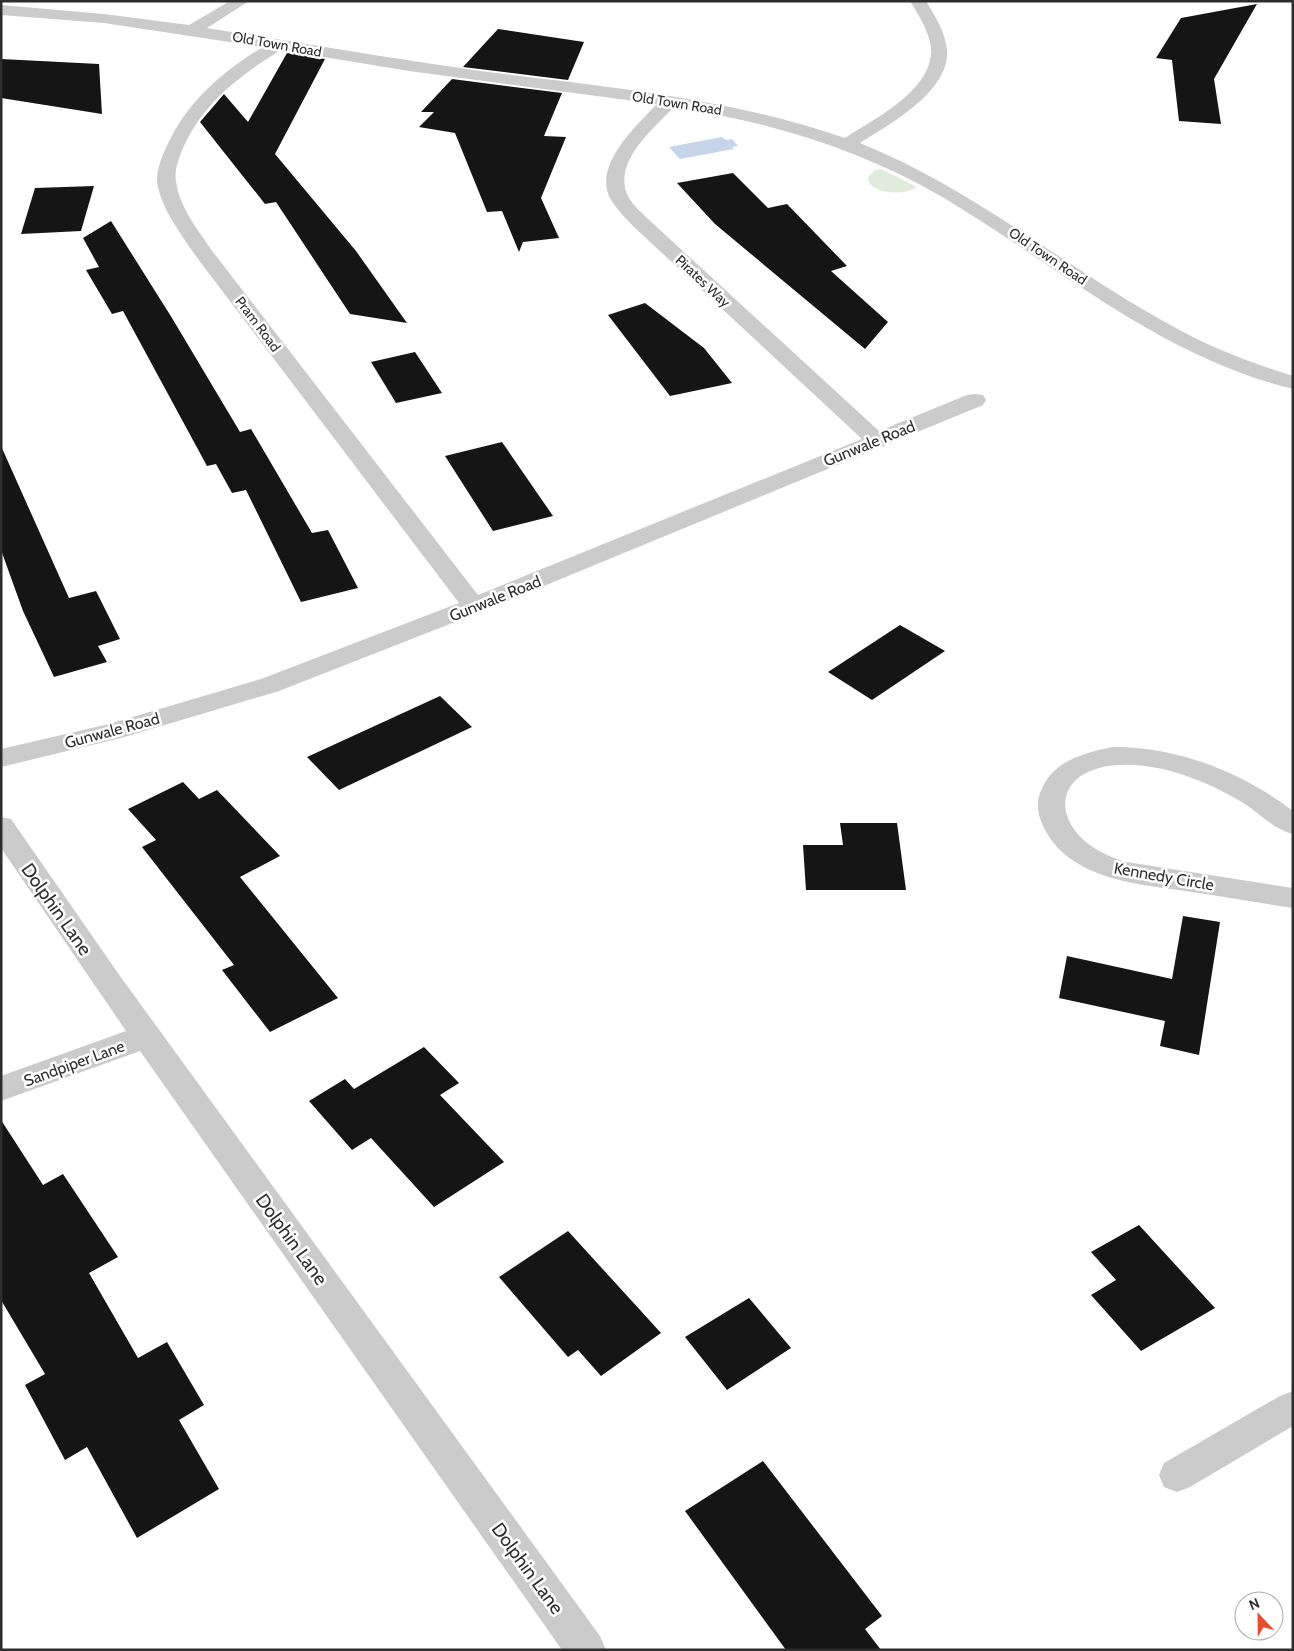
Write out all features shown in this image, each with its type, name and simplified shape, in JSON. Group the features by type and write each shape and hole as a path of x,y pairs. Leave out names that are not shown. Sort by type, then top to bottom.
{"street":[{"path":"193,30 241,1"},
{"path":"847,144 903,107 920,92 938,64 940,52 932,26 918,1"},
{"name":"Old Town Road","path":"1,10 117,19 193,30 430,69 670,101 773,122 847,144 881,158 961,199 1149,322 1174,336 1232,362 1293,384"},
{"name":"Pram Road","path":"280,44 242,66 208,96 176,143 167,169 167,183 173,200 205,255 474,606"},
{"name":"Pirates Way","path":"670,101 625,151 618,167 617,191 625,205 640,222 876,440"},
{"name":"Gunwale Road","path":"1,758 112,732 270,685 474,606 975,400"},
{"name":"Kennedy Circle","path":"1293,825 1259,800 1232,785 1200,772 1167,762 1132,756 1096,759 1068,771 1059,780 1053,791 1050,803 1051,816 1066,841 1078,852 1112,868 1293,898"},
{"name":"Dolphin Lane","path":"1,826 35,878 146,1036 586,1650"},
{"name":"Sandpiper Lane","path":"1,1089 146,1036"},
{"path":"1177,1475 1293,1407"}],"green space":[{"path":"881,169 917,187 897,193 874,187 868,177 875,170"}],"water":[{"path":"722,137 726,140 732,139 738,146 732,147 734,149 680,159 669,147"}],"building":[{"path":"1257,4 1214,79 1221,124 1179,121 1172,60 1156,58 1181,18"},
{"path":"498,29 584,42 568,80 463,67"},
{"path":"287,53 325,59 275,154 356,251 407,323 350,314 276,202 265,204 200,122 224,94 248,122"},
{"path":"1,59 99,64 102,114 1,98"},
{"path":"452,79 562,93 544,136 566,137 541,198 559,238 523,242 519,252 502,211 487,212 455,133 419,127 434,112 421,112"},
{"path":"733,173 768,208 787,204 847,266 831,271 888,322 865,349 715,224 677,183"},
{"path":"94,186 81,231 21,234 35,188"},
{"path":"111,221 240,432 251,429 312,533 328,530 358,588 301,602 246,490 232,493 216,464 207,466 123,311 112,314 86,270 99,267 83,238"},
{"path":"645,303 704,348 732,383 670,396 608,315"},
{"path":"415,352 442,393 396,403 371,362"},
{"path":"502,442 553,516 493,531 445,456"},
{"path":"1,446 69,598 96,591 120,639 98,646 107,662 54,677 23,611 1,550"},
{"path":"900,625 945,651 872,700 828,672"},
{"path":"440,696 472,727 339,790 307,757"},
{"path":"183,782 199,799 217,790 280,856 240,877 338,998 270,1032 222,970 234,965 142,847 156,840 128,809"},
{"path":"840,823 897,823 906,890 806,890 803,845 843,845"},
{"path":"1183,916 1220,922 1199,1055 1160,1046 1165,1021 1059,998 1067,956 1172,979"},
{"path":"424,1047 459,1083 440,1095 504,1162 434,1207 371,1138 352,1150 309,1101 345,1079 354,1089"},
{"path":"1,1120 43,1185 63,1174 118,1257 89,1273 138,1358 167,1342 204,1405 179,1420 219,1489 137,1538 87,1447 65,1460 25,1385 45,1374 1,1300"},
{"path":"1139,1225 1215,1308 1141,1351 1091,1295 1116,1280 1091,1252"},
{"path":"568,1231 661,1333 601,1376 578,1350 568,1357 499,1277"},
{"path":"749,1298 791,1348 727,1390 685,1337"},
{"path":"763,1461 882,1616 865,1629 881,1650 786,1650 685,1511"}]}
